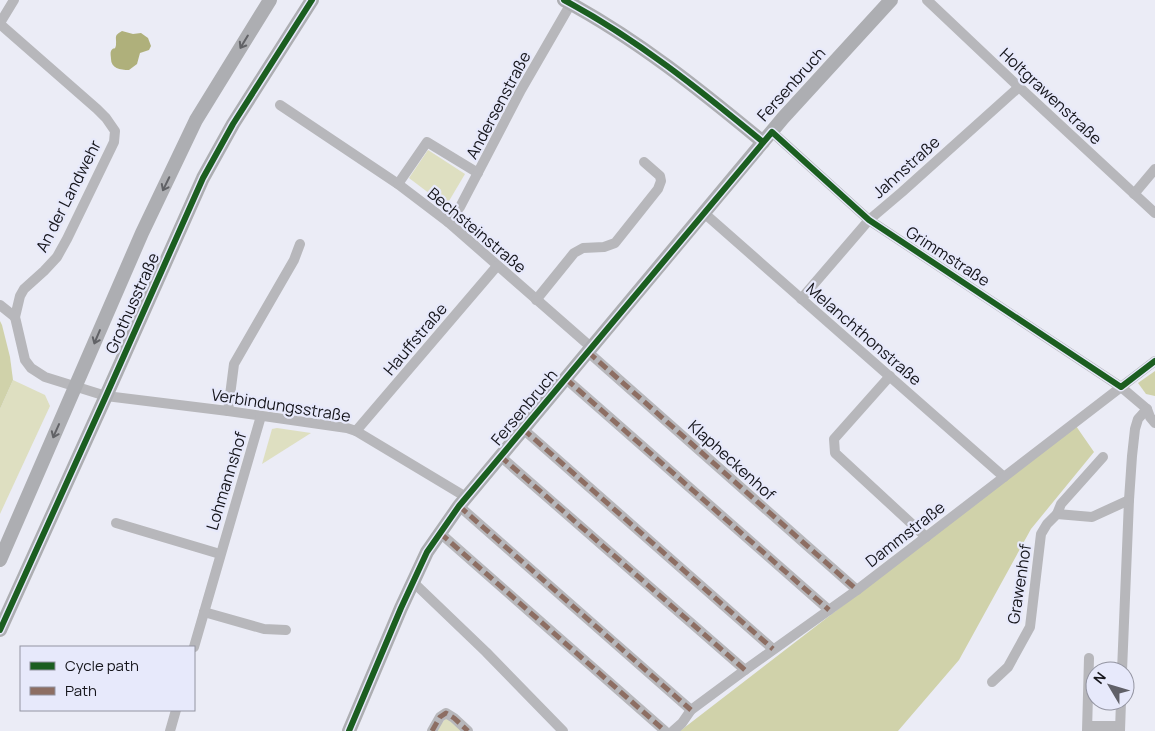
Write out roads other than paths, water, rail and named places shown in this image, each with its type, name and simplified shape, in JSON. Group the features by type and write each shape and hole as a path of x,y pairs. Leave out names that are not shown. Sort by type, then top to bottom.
{"main road":[{"name":"Grothusstraße","path":"0,560 142,233 196,120 270,0"},
{"name":"Grothusstraße","path":"0,630 203,178 233,124 312,0"},
{"name":"Fersenbruch","path":"348,731 428,552 463,501 767,137 891,0"},
{"name":"Grimmstraße","path":"569,1 664,63 767,137"}],"street":[{"name":"An der Landwehr","path":"14,0 0,24 97,109 106,118 114,131 114,142 64,245 57,257 24,289 20,296 15,317 25,360 31,368 45,376 76,387"},
{"name":"Holtgrawenstraße","path":"927,0 1155,213"},
{"name":"Andersenstraße","path":"448,222 460,207 569,1"},
{"name":"Jahnstraße","path":"801,299 869,220 1018,87"},
{"name":"Bechsteinstraße","path":"280,105 398,184 448,222 590,350"},
{"name":"Grimmstraße","path":"767,137 869,220 1151,408 1150,417 1155,424"},
{"path":"398,184 427,142 478,173"},
{"path":"536,300 574,253 582,248 604,247 615,243 658,189 661,181 660,176 644,162"},
{"path":"1134,194 1155,169"},
{"name":"Melanchthonstraße","path":"704,213 1004,477"},
{"path":"228,411 234,364 294,260 300,244"},
{"name":"Hauffstraße","path":"356,431 497,266"},
{"path":"0,305 15,317"},
{"name":"Klapheckenhof","path":"590,350 857,590"},
{"name":"Dammstraße","path":"673,731 692,710 857,590 1155,362"},
{"path":"890,376 834,439 835,454 926,537"},
{"path":"566,379 829,610"},
{"name":"Verbindungsstraße","path":"76,387 106,396 347,428 356,431 463,501"},
{"path":"1122,661 1129,500 1135,429 1138,420 1151,408"},
{"name":"Lohmannshof","path":"194,646 261,416"},
{"path":"523,429 773,650"},
{"path":"500,456 745,670"},
{"name":"Grawenhof","path":"992,682 1008,667 1030,627 1041,534 1061,504 1103,457"},
{"path":"1056,514 1092,517 1129,500"},
{"path":"463,501 692,710"},
{"name":"Lohmannshof","path":"116,523 220,554"},
{"path":"440,533 665,731"},
{"path":"413,582 486,652 563,731"},
{"path":"204,612 264,629 286,630"},
{"path":"1089,658 1087,728 1120,728 1121,711"},
{"path":"170,731 176,711"},
{"path":"432,731 440,717 446,714 454,718 468,731"}]}
